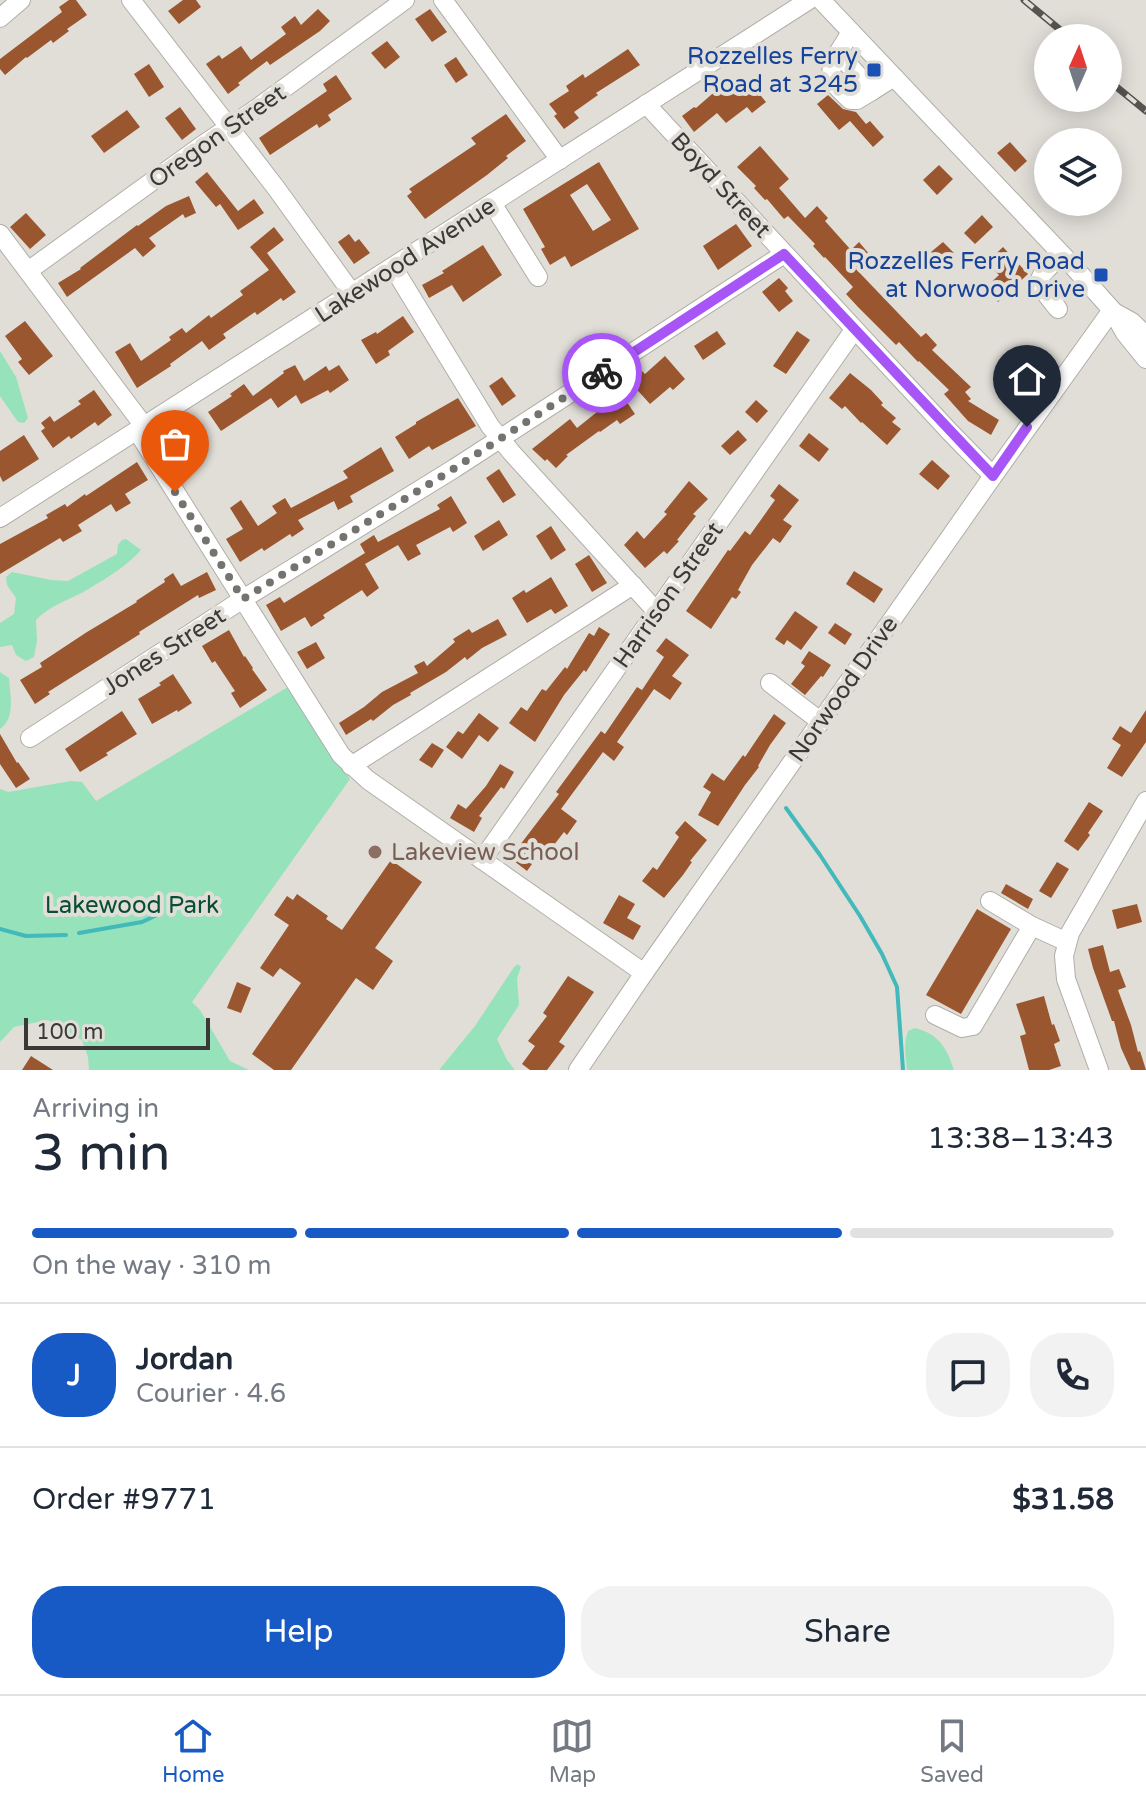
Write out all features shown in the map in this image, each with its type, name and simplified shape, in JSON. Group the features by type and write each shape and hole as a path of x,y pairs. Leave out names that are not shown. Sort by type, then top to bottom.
{"street":[{"path":"0,18 21,0"},
{"path":"131,0 229,127 316,259 352,293"},
{"name":"Oregon Street","path":"28,271 405,0"},
{"path":"443,0 560,160"},
{"name":"Lakewood Avenue","path":"0,518 809,0"},
{"path":"821,0 1112,310 1125,333 1146,359"},
{"path":"851,32 838,53 872,91 894,77"},
{"name":"Boyd Street","path":"646,104 993,476"},
{"path":"492,203 538,277"},
{"path":"0,234 140,428 341,755 368,780 644,973"},
{"name":"Jones Street","path":"30,738 784,254"},
{"path":"1058,309 1040,287 1040,280 1043,272 1062,255"},
{"path":"393,267 490,426 657,612"},
{"path":"1112,310 1132,322 1146,336"},
{"name":"Norwood Drive","path":"578,1070 820,721 1112,310"},
{"name":"Harrison Street","path":"482,860 854,330"},
{"path":"351,766 633,585"},
{"path":"770,683 820,721"},
{"path":"1099,1070 1066,979 1064,956 1070,933 1146,801"},
{"path":"990,901 1067,942"},
{"path":"935,1015 962,1028 973,1026 1032,926"}],"green space":[{"path":"0,351 16,377 28,418 24,423 18,422 0,396"},
{"path":"126,539 141,550 130,561 36,620 34,657 26,661 16,655 12,645 0,647 0,623 14,614 16,598 7,585 6,577 12,572 68,581 117,554 118,545"},
{"path":"0,672 9,678 11,706 8,719 0,729"},
{"name":"Lakewood Park","path":"288,687 350,779 192,1002 230,1061 249,1070 89,1070 82,1040 48,1020 14,1027 0,1042 0,789 8,792 71,781 82,782 96,801"},
{"path":"518,964 521,967 517,978 519,1005 497,1039 515,1070 439,1070 475,1026"},
{"path":"915,1028 941,1043 954,1070 907,1070 906,1036 908,1031"}],"building":[{"path":"69,0 76,0 87,15 53,43 51,40 5,75 0,69 0,59 62,12 59,7"},
{"path":"183,0 196,0 201,7 179,24 168,11"},
{"path":"318,9 330,21 320,31 270,65 267,61 228,94 206,64 219,55 222,59 241,46 251,60 286,34 281,27 295,16 301,25"},
{"path":"430,9 447,32 432,42 415,19"},
{"path":"387,41 400,57 385,69 371,53"},
{"path":"628,49 640,65 596,93 598,95 574,112 579,118 564,129 549,104 569,91 566,86 583,74 585,78"},
{"path":"456,57 468,75 456,83 444,65"},
{"path":"149,64 164,87 149,97 134,74"},
{"path":"336,75 352,99 328,115 331,120 319,128 317,124 270,155 259,138 327,91 323,84"},
{"path":"745,77 766,102 752,113 747,107 726,123 717,113 694,132 682,116 719,88 724,95"},
{"path":"828,95 843,109 856,112 866,124 870,121 884,137 873,147 850,121 839,130 817,104"},
{"path":"180,107 196,129 182,140 165,118"},
{"path":"127,110 140,127 104,153 91,136"},
{"path":"506,114 526,141 487,175 425,219 407,196 412,192 409,189 476,144 471,138"},
{"path":"1010,142 1027,161 1015,172 997,153"},
{"path":"760,146 789,179 779,188 805,218 817,206 828,218 825,221 851,250 859,242 870,255 855,268 921,337 926,333 937,345 932,350 971,387 965,392 971,399 968,401 999,420 991,435 968,421 944,394 949,390 899,342 896,345 858,307 846,294 853,287 788,216 784,219 765,200 737,167"},
{"path":"599,162 639,229 571,267 565,256 550,265 541,249 545,247 523,209","holes":["587,184 611,220 593,231 570,195"]},
{"path":"939,165 953,179 937,195 923,180"},
{"path":"207,172 238,211 254,199 264,213 238,230 220,204 216,207 195,182"},
{"path":"189,196 196,213 185,218 183,214 149,238 156,246 143,257 135,248 67,297 58,283 137,225 166,206"},
{"path":"26,213 46,235 30,249 10,227"},
{"path":"982,215 993,227 975,244 964,233"},
{"path":"736,224 752,246 718,270 703,246"},
{"path":"274,227 284,240 267,253 296,292 283,301 281,298 257,315 255,312 223,334 226,338 209,350 202,341 137,388 115,352 130,343 141,361 171,340 169,337 182,328 186,333 243,295 240,291 269,270 250,247"},
{"path":"349,234 355,242 359,239 370,253 354,264 338,242"},
{"path":"943,242 954,253 943,264 931,252"},
{"path":"483,245 502,275 463,302 452,285 429,298 422,285"},
{"path":"1003,247 1028,274 998,302 985,288 999,275 987,262"},
{"path":"779,278 788,288 785,291 793,301 779,312 762,292"},
{"path":"403,316 414,332 376,364 361,340 377,334"},
{"path":"25,321 53,356 29,375 18,362 22,359 5,336"},
{"path":"717,331 726,344 703,360 694,346"},
{"path":"797,331 810,340 786,374 773,366"},
{"path":"665,356 685,379 650,404 630,382 642,371 645,374"},
{"path":"295,365 304,381 326,366 329,371 339,365 349,380 330,393 328,390 301,404 296,395 278,408 271,398 221,431 208,412 244,384 253,396"},
{"path":"850,373 871,390 883,403 881,405 896,418 892,422 901,429 887,445 845,406 842,409 829,398"},
{"path":"502,377 516,396 502,406 489,386"},
{"path":"94,390 112,415 98,426 95,422 53,448 41,431 45,428 41,423 50,416 54,422 81,404 78,401"},
{"path":"620,392 635,414 620,424 617,420 599,431 566,455 556,468 532,449 570,419 577,428"},
{"path":"458,398 476,426 432,450 429,446 409,459 395,437"},
{"path":"756,400 768,411 757,423 745,412"},
{"path":"738,430 747,440 730,455 721,446"},
{"path":"170,433 182,451 169,459 158,441"},
{"path":"809,433 829,449 819,462 799,446"},
{"path":"24,435 39,459 3,482 0,476 0,451"},
{"path":"381,447 394,471 350,496 353,502 338,510 334,501 298,520 304,529 240,562 226,539 243,529 230,508 241,500 258,526 277,513 272,506 285,498 291,508 348,478 343,471"},
{"path":"932,460 950,476 938,490 919,474"},
{"path":"137,462 148,480 125,494 131,503 116,512 111,504 78,525 82,531 63,542 60,538 0,574 0,544 48,518 46,515 65,504 67,507 86,496"},
{"path":"499,469 516,495 503,503 486,478"},
{"path":"689,481 708,499 693,514 696,516 679,541 667,554 664,551 645,568 624,545 637,531 644,539 667,514 664,512"},
{"path":"779,484 799,500 783,520 792,526 780,543 773,538 752,565 738,590 741,592 736,599 732,597 711,629 686,611 728,550 745,531 750,535 775,500 770,496"},
{"path":"451,496 467,523 453,532 450,527 416,545 421,554 408,561 398,545 365,564 379,588 367,597 362,590 323,615 325,618 311,627 305,617 281,631 266,605 280,597 284,603 365,553 360,544 374,535 378,542 440,509 437,505"},
{"path":"499,520 508,535 483,551 474,536"},
{"path":"551,526 566,550 551,560 536,536"},
{"path":"589,555 607,583 592,592 575,564"},
{"path":"854,571 883,589 874,603 846,584"},
{"path":"207,572 216,590 199,598 198,595 139,632 48,692 50,694 35,704 20,680 42,667 40,663 137,602 173,573 181,586"},
{"path":"551,577 568,606 555,614 551,609 527,623 512,598"},
{"path":"795,611 818,627 801,650 787,640 784,645 775,639"},
{"path":"498,619 507,635 467,660 465,657 373,721 371,719 346,735 339,723 382,692 418,673 414,666 424,661 427,666 455,642 453,639 469,629 472,633"},
{"path":"835,623 852,634 845,645 828,633"},
{"path":"599,627 610,634 586,672 584,670 564,695 535,742 509,723 521,707 527,711 542,689 546,691 565,667 567,669 589,633 594,636"},
{"path":"229,630 267,690 240,708 231,693 235,691 202,646"},
{"path":"666,638 689,655 672,676 682,683 670,700 654,689 617,742 624,747 614,761 603,752 561,809 577,821 547,854 542,850 527,871 510,858 559,794 556,792 601,731 605,734 637,687 642,690 664,657 656,651"},
{"path":"316,642 325,658 307,669 297,652"},
{"path":"809,651 831,665 805,695 791,684 805,666 801,663"},
{"path":"173,674 192,703 152,724 138,699"},
{"path":"1146,710 1146,742 1122,777 1107,768 1121,745 1112,739 1120,726 1131,733"},
{"path":"122,711 137,734 80,772 65,749"},
{"path":"479,713 499,728 488,742 479,735 462,759 446,747 458,731 463,734"},
{"path":"774,714 786,723 718,826 698,815 711,792 703,787 712,773 724,781 743,755 745,757"},
{"path":"0,734 30,779 16,788 0,764"},
{"path":"432,743 444,750 432,768 419,760"},
{"path":"500,764 514,772 504,789 501,787 479,816 482,818 474,832 450,818 458,804 466,809"},
{"path":"1089,802 1103,811 1078,851 1064,841"},
{"path":"685,821 707,840 664,898 642,881 653,867 657,870 679,837 675,833"},
{"path":"391,860 422,882 375,948 393,961 373,990 356,978 291,1070 274,1070 252,1054 301,983 280,968 273,977 260,968 289,925 274,915 287,896 293,900 297,894 342,930"},
{"path":"1057,862 1069,869 1051,898 1039,891"},
{"path":"1006,884 1033,899 1028,909 1001,893"},
{"path":"619,895 635,904 627,918 641,926 633,940 603,923"},
{"path":"1137,904 1142,922 1117,929 1112,910"},
{"path":"977,909 1011,929 961,1014 926,995"},
{"path":"1103,945 1110,972 1119,969 1126,987 1118,990 1146,1070 1131,1070 1093,968 1088,949"},
{"path":"568,976 594,992 559,1042 565,1046 547,1070 530,1070 522,1064 535,1046 528,1041 547,1016 543,1013"},
{"path":"237,982 251,988 241,1013 227,1008"},
{"path":"1044,996 1060,1041 1054,1044 1061,1066 1049,1070 1029,1070 1020,1036 1026,1034 1016,1004"},
{"path":"31,1056 53,1070 22,1070"}],"waterway":[{"path":"786,808 860,916 897,987 903,1070"},
{"path":"79,933 142,922 159,914"},
{"path":"0,929 26,936 66,935"}],"railway":[{"path":"1024,0 1053,24"},
{"path":"1122,91 1146,111"}],"way so far":[{"path":"175,492 243,599 602,373"}],"place":[{"name":"Rozzelles Ferry Road at 3245","path":"874,70"},
{"name":"Rozzelles Ferry Road at Norwood Drive","path":"1101,275"},
{"name":"Lakeview School","path":"375,852"}],"route":[{"path":"602,373 784,254 993,476 1027,427"}]}
